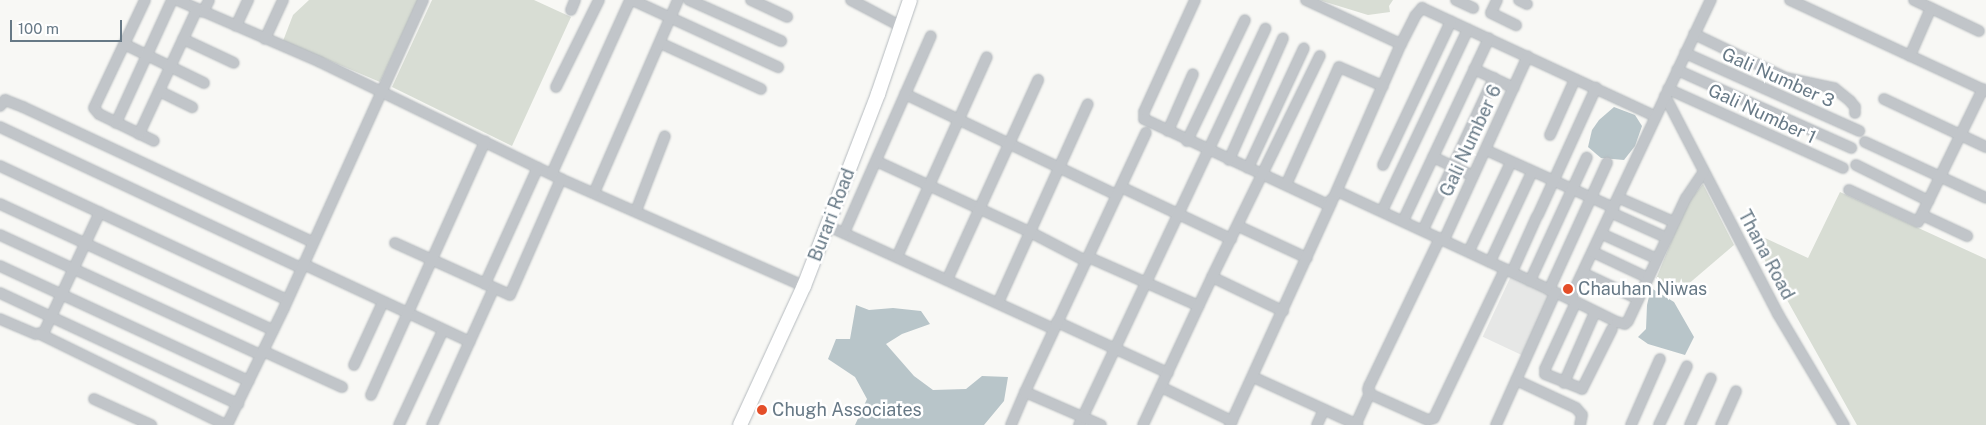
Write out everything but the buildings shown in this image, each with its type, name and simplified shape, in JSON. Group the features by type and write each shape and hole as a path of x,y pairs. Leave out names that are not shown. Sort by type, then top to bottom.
{"main road":[{"name":"Burari Road","path":"740,425 804,286 828,226 910,0"}],"street":[{"path":"145,0 94,108 99,114 154,141"},
{"path":"116,123 172,0"},
{"path":"178,0 381,92 562,179 804,286"},
{"path":"139,134 183,38 200,10 209,0"},
{"path":"236,26 248,0"},
{"path":"265,39 283,0"},
{"path":"0,319 30,332 40,334 227,425 287,300 423,0"},
{"path":"556,87 599,0"},
{"path":"552,173 631,0 778,67"},
{"path":"594,193 678,0"},
{"path":"689,0 781,41"},
{"path":"751,0 787,17"},
{"path":"851,0 902,26"},
{"path":"1195,0 1144,112 1144,119 1187,141 1324,203 1332,201"},
{"path":"1306,0 1401,44"},
{"path":"1456,0 1473,8"},
{"path":"1497,0 1491,13 1516,26"},
{"path":"1612,329 1581,390 1545,374 1545,369 1583,273 1619,198 1654,116 1710,0"},
{"path":"1790,0 1985,90 1960,135 1918,222 1849,190"},
{"path":"1915,0 1979,30"},
{"path":"1161,387 1231,423 1307,258 1401,44 1415,16 1422,8 1654,116"},
{"path":"1910,56 1932,8"},
{"path":"1187,141 1245,20"},
{"path":"1383,165 1451,21"},
{"path":"1382,211 1468,29"},
{"path":"1081,421 1265,30"},
{"path":"1694,34 1786,78 1834,88 1850,100 1855,107 1855,113"},
{"path":"844,233 930,36"},
{"path":"183,38 234,63"},
{"path":"1229,160 1283,38"},
{"path":"1404,221 1489,38"},
{"path":"660,43 761,89"},
{"path":"124,44 204,83"},
{"path":"1248,168 1304,48"},
{"name":"Gali Number 3","path":"1685,53 1859,131"},
{"path":"1143,425 1212,277 1264,175 1320,56"},
{"name":"Gali Number 6","path":"1357,425 1370,393 1369,386 1473,176 1528,56"},
{"path":"897,258 988,57"},
{"path":"1286,185 1339,67 1383,86"},
{"path":"1474,69 1514,88"},
{"path":"1677,70 1851,148"},
{"path":"1168,131 1193,74"},
{"path":"1423,230 1494,78"},
{"path":"1550,135 1575,79"},
{"path":"947,280 1038,80"},
{"path":"1370,393 1428,420 1434,418 1508,270 1538,215 1596,88"},
{"path":"159,90 192,107"},
{"name":"Gali Number 1","path":"1666,92 1843,168"},
{"name":"Thana Road","path":"1666,92 1704,171 1778,314 1844,425"},
{"path":"905,94 1060,166 1231,240"},
{"path":"1884,99 1986,147"},
{"path":"0,106 5,100 15,104 313,242"},
{"path":"998,303 1088,104"},
{"path":"0,127 470,342"},
{"path":"1011,425 1146,133"},
{"path":"636,211 665,136"},
{"path":"371,395 485,141"},
{"path":"1865,142 1986,198"},
{"path":"1488,151 1591,198 1667,238"},
{"path":"1433,157 1473,176"},
{"path":"1530,281 1587,157"},
{"path":"876,161 1087,259 1199,306"},
{"path":"1469,252 1511,162"},
{"path":"1496,425 1607,163"},
{"path":"0,166 287,300"},
{"path":"1856,166 1929,201"},
{"path":"432,425 470,342 489,286 538,167"},
{"path":"1337,191 1595,312 1625,324 1692,186 1704,171"},
{"path":"1490,262 1532,172"},
{"path":"395,243 509,295 512,293 562,179"},
{"path":"1619,198 1674,222"},
{"path":"0,204 273,330"},
{"path":"40,334 44,332 100,212"},
{"path":"1922,215 1967,236"},
{"path":"828,226 998,303 1056,325 1168,373"},
{"path":"1238,226 1307,258"},
{"path":"1602,234 1657,258"},
{"path":"0,235 342,387"},
{"path":"1593,252 1648,278"},
{"path":"0,266 249,381"},
{"path":"1583,273 1638,299"},
{"path":"1212,277 1283,311"},
{"path":"0,293 238,404"},
{"path":"354,365 383,302"},
{"path":"1564,383 1595,312"},
{"path":"399,425 443,330"},
{"path":"1631,425 1660,359"},
{"path":"1659,425 1687,366"},
{"path":"1253,377 1357,425"},
{"path":"1690,425 1711,378"},
{"path":"1516,380 1576,408 1582,416 1580,425"},
{"path":"1721,425 1736,391"},
{"path":"1025,392 1081,421 1101,425"},
{"path":"94,399 151,425"},
{"path":"1317,425 1324,410"}],"shaded area":[{"path":"309,0 418,0 380,82 283,41 293,15"},
{"path":"432,0 534,0 571,17 512,146 392,87"},
{"path":"1319,0 1393,0 1389,6 1390,12 1368,15"},
{"path":"1614,107 1635,115 1642,126 1635,146 1624,160 1601,158 1588,147 1592,130 1599,120"},
{"path":"1703,184 1734,245 1679,292 1656,279 1686,205"},
{"path":"1840,192 1986,259 1986,425 1857,425 1748,230 1808,258"},
{"path":"1511,276 1550,294 1522,355 1483,337"},
{"path":"1651,288 1674,302 1694,337 1685,355 1648,344 1638,337 1646,329 1647,305"},
{"path":"856,305 869,310 893,308 921,311 930,324 902,334 886,344 914,376 933,390 966,389 982,376 1008,377 1004,401 984,425 855,425 867,399 855,377 828,359 836,339 850,339"}],"place":[{"name":"Chauhan Niwas","path":"1568,289"},
{"name":"Chugh Associates","path":"762,410"}]}
